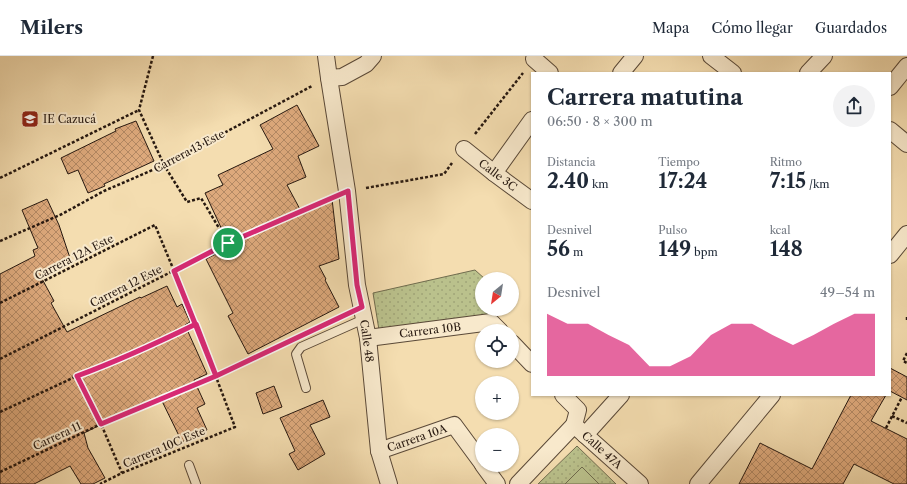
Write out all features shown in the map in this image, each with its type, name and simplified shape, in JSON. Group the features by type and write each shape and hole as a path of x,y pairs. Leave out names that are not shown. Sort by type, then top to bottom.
{"street":[{"name":"Calle 48","path":"326,56 328,78 348,191 357,285 368,338 379,451 388,484"},
{"path":"328,78 342,77 366,64 373,56"},
{"path":"622,72 635,56"},
{"path":"711,56 732,72"},
{"path":"809,72 824,56"},
{"path":"534,59 549,72"},
{"path":"891,86 907,66"},
{"path":"494,173 531,121"},
{"path":"891,131 907,144"},
{"name":"Calle 3C","path":"464,149 531,200"},
{"path":"891,253 907,234"},
{"name":"Carrera 10B","path":"368,338 475,329"},
{"path":"519,350 531,363"},
{"name":"Calle 47A","path":"564,396 578,410 580,430 640,484"},
{"path":"518,484 620,396"},
{"path":"698,484 771,396"},
{"name":"Carrera 10A","path":"379,451 454,425 475,453"},
{"path":"489,472 497,484"}],"lane":[{"path":"306,388 296,354 298,350 364,319"},
{"path":"189,465 196,484"}],"path":[{"path":"153,56 139,110 164,165 186,202 200,198 228,243"},
{"name":"Carrera 13 Este","path":"0,241 62,214 104,191 164,165 328,78"},
{"path":"0,178 139,110"},
{"name":"Carrera 12 Este","path":"0,359 228,243 348,191"},
{"name":"Carrera 12A Este","path":"0,303 155,225 174,271"},
{"path":"174,271 216,376"},
{"path":"0,412 77,376 169,338 196,324"},
{"name":"Carrera 11","path":"0,472 101,424 216,376 286,343"},
{"path":"907,354 903,361 907,363"},
{"path":"77,376 101,424 122,473"},
{"name":"Carrera 10C Este","path":"100,484 122,473 235,427 216,376"},
{"path":"886,428 902,397"},
{"path":"892,416 907,423"}],"green space":[{"path":"475,270 477,272 475,272 475,316 482,316 379,330 373,293"},
{"path":"577,446 616,484 538,484"},
{"path":"582,467 599,484 565,484"}],"building":[{"path":"297,105 319,146 298,156 306,177 287,185 302,213 332,199 339,259 319,266 339,307 248,354 228,316 233,313 206,259 230,247 205,193 223,185 218,175 273,149 260,125"},
{"path":"136,121 154,161 88,193 78,170 68,174 61,158 116,131 115,129"},
{"path":"47,199 59,225 71,261 62,262 40,275 54,301 51,303 67,332 140,297 141,298 167,286 177,307 182,304 190,322 185,325 207,374 194,380 205,404 197,408 207,430 182,442 160,397 148,401 84,433 88,448 105,478 93,484 81,484 70,466 34,484 0,484 0,274 35,256 33,250 38,248 22,210"},
{"path":"891,369 907,377 907,400 891,392"},
{"path":"274,386 282,407 263,414 256,393"},
{"path":"850,396 885,396 871,421 907,439 907,484 894,484 854,464 843,484 739,484 760,443 812,469"},
{"path":"323,400 330,417 310,425 325,454 298,470 289,454 295,451 280,418"}],"place":[{"name":"IE Cazucá","path":"30,119"}],"route":[{"path":"228,243 174,271 196,324 216,376 101,424 77,376 169,338 196,324 216,376 362,307 357,285 348,191 228,243"}]}
